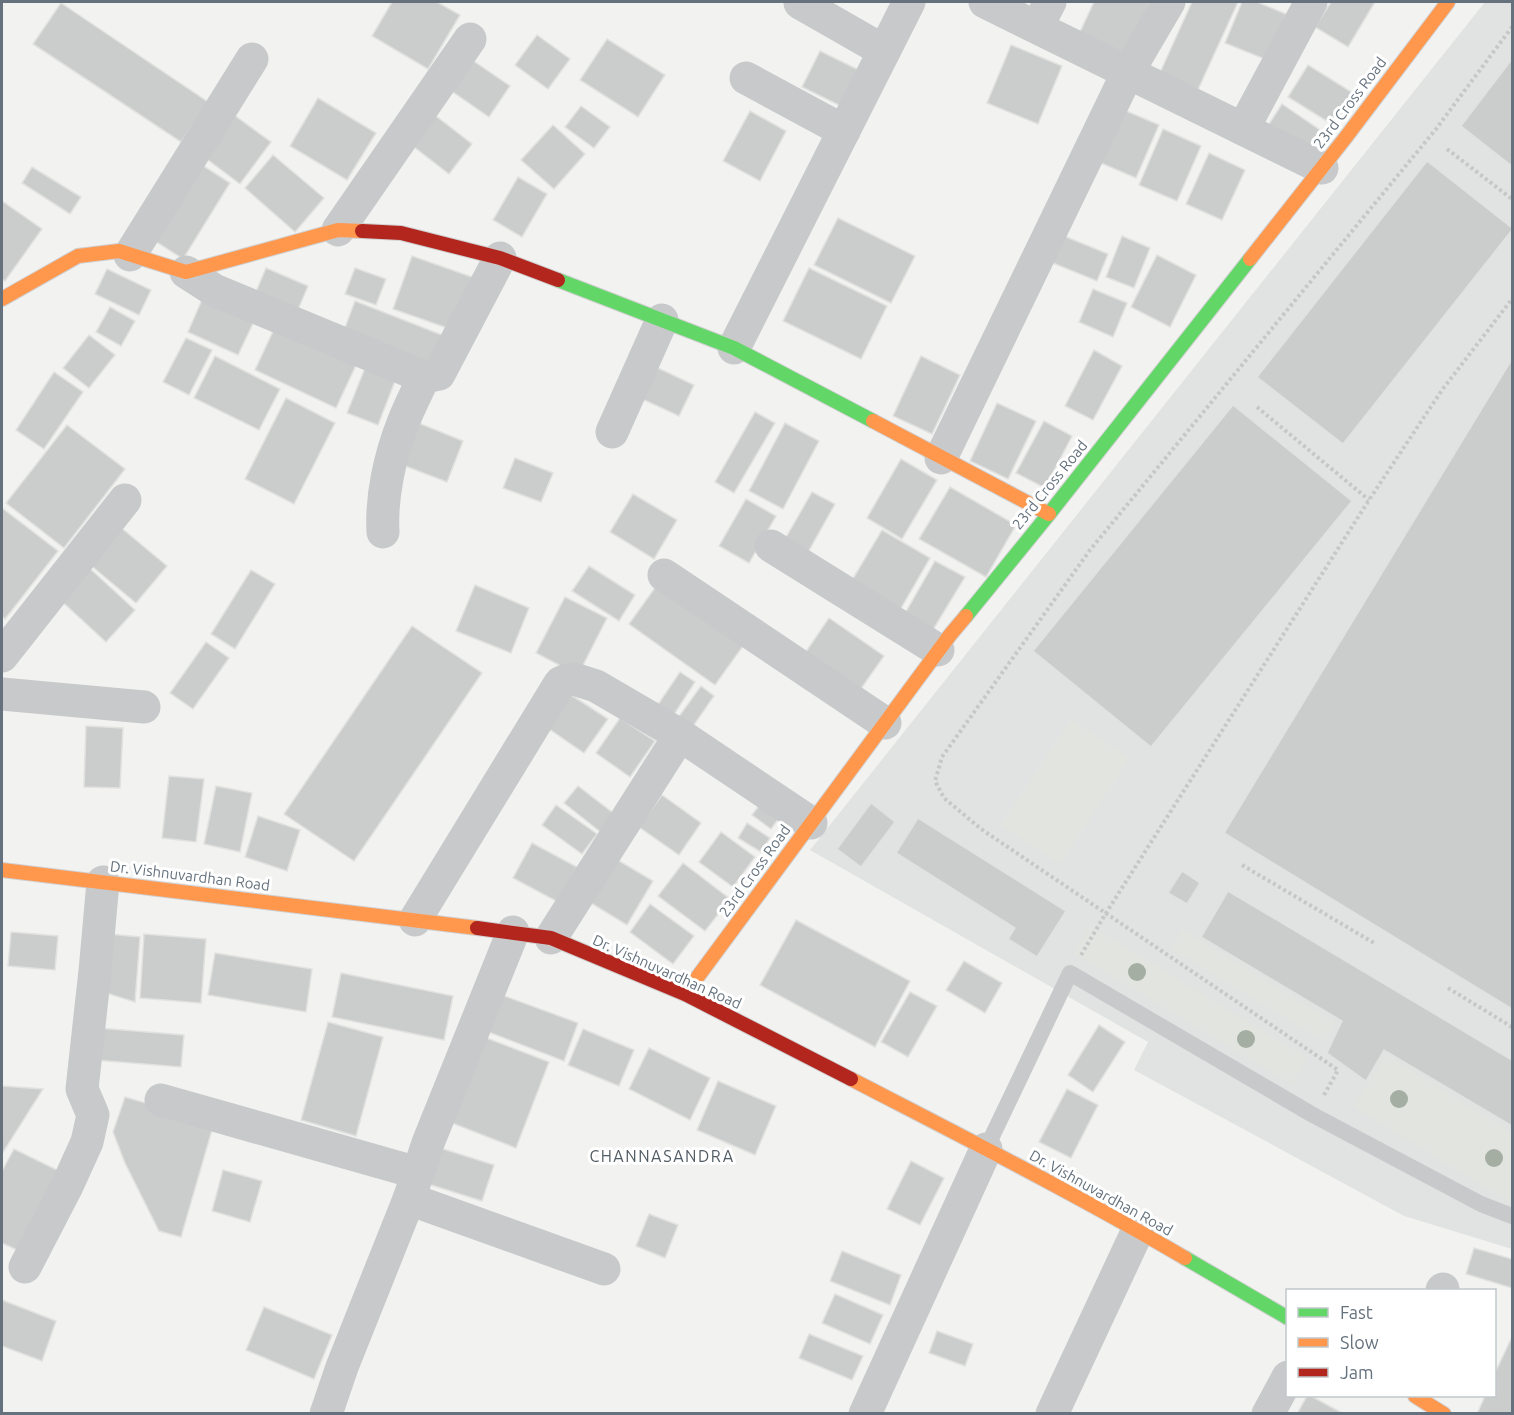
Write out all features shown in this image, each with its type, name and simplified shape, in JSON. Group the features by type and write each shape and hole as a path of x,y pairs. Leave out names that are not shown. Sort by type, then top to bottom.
{"street":[{"path":"734,348 909,2"},
{"path":"985,2 1043,14 1128,72 1322,168"},
{"path":"941,458 1128,72 1169,2"},
{"path":"1243,129 1311,2"},
{"name":"23rd Cross Road","path":"685,994 938,650 1049,514 1322,168 1448,2"},
{"path":"800,3 884,51"},
{"path":"338,230 470,39"},
{"path":"130,255 252,59"},
{"path":"746,78 844,131"},
{"path":"186,272 338,230 401,233 500,258 734,348 1049,514"},
{"path":"2,299 78,256 119,251 186,272 214,290 424,377 439,374 500,258"},
{"path":"612,432 662,320"},
{"path":"383,532 386,488 392,459 402,424 424,377"},
{"path":"2,656 125,500"},
{"path":"771,546 938,650"},
{"path":"664,575 885,723"},
{"path":"415,920 560,683 567,680 574,679 596,686 680,735 811,823"},
{"path":"2,694 144,707"},
{"path":"551,938 680,735"},
{"name":"Dr. Vishnuvardhan Road","path":"2,870 551,938 685,994 986,1149 1138,1230 1286,1317"},
{"path":"25,1267 83,1151 93,1114 82,1089 103,882"},
{"path":"326,1413 428,1143 513,932"},
{"path":"161,1100 413,1186 604,1269"},
{"path":"865,1413 986,1149"},
{"path":"1052,1413 1138,1230"},
{"path":"1268,1413 1286,1379"},
{"path":"1418,1397 1444,1413"}],"lane":[{"path":"986,1149 1070,973 1313,1115 1481,1204 1512,1216"}],"path":[{"path":"1313,1115 1338,1070 981,829 944,798 934,781 942,757 1090,550 1436,129 1512,27"},
{"path":"1447,149 1512,199"},
{"path":"1070,973 1369,500 1442,390 1512,299"},
{"path":"1257,407 1369,500"},
{"path":"1242,865 1374,943"},
{"path":"1448,988 1512,1027"}],"shaded area":[{"path":"1485,2 1512,2 1512,1249 1404,1216 1134,1070 1148,1042 810,850"},
{"path":"1071,720 1130,758 1060,864 1001,825"},
{"path":"1090,926 1307,1058 1291,1084 1074,953"},
{"path":"1182,930 1335,1023 1324,1041 1171,948"},
{"path":"1386,1055 1512,1133 1512,1203 1354,1107"}],"building":[{"path":"392,2 437,2 460,15 428,69 372,36"},
{"path":"1094,2 1150,2 1125,56 1079,34"},
{"path":"1192,2 1238,2 1196,94 1158,77"},
{"path":"1242,2 1257,2 1286,14 1267,60 1225,43"},
{"path":"1331,2 1375,2 1348,47 1315,27"},
{"path":"61,3 208,102 181,142 33,44"},
{"path":"537,35 570,59 548,89 515,65"},
{"path":"607,39 665,75 638,117 580,80"},
{"path":"1011,45 1062,66 1038,124 987,103"},
{"path":"820,51 865,73 847,109 802,87"},
{"path":"1512,59 1512,166 1461,126"},
{"path":"472,60 510,86 489,117 450,90"},
{"path":"1308,65 1353,93 1333,125 1288,97"},
{"path":"318,98 376,133 347,180 290,146"},
{"path":"1282,104 1320,130 1303,156 1265,130"},
{"path":"581,106 610,127 594,148 565,127"},
{"path":"1124,110 1159,125 1136,178 1101,163"},
{"path":"750,111 786,131 760,181 723,161"},
{"path":"230,112 271,142 240,184 199,153"},
{"path":"432,113 472,144 449,174 409,143"},
{"path":"553,125 585,154 554,189 521,160"},
{"path":"1163,129 1201,146 1177,201 1139,185"},
{"path":"1209,153 1245,170 1222,220 1186,204"},
{"path":"273,155 324,198 295,232 245,188"},
{"path":"1427,161 1512,230 1343,444 1257,377"},
{"path":"202,165 230,183 183,259 155,241"},
{"path":"32,167 81,197 70,214 22,183"},
{"path":"518,177 547,194 522,237 493,220"},
{"path":"2,201 42,229 5,281 2,279"},
{"path":"838,218 915,256 891,303 814,265"},
{"path":"1064,236 1108,254 1097,281 1053,263"},
{"path":"1122,236 1150,248 1134,288 1106,277"},
{"path":"1157,255 1196,275 1170,327 1131,307"},
{"path":"412,256 472,277 453,330 393,309"},
{"path":"266,268 308,286 297,312 255,294"},
{"path":"355,268 386,279 376,305 345,294"},
{"path":"809,268 887,306 861,359 783,321"},
{"path":"107,269 151,290 139,315 95,294"},
{"path":"1093,289 1127,303 1113,337 1079,322"},
{"path":"204,295 255,319 238,355 188,332"},
{"path":"355,301 447,337 434,369 343,333"},
{"path":"110,307 135,321 121,346 96,332"},
{"path":"276,325 357,363 336,408 255,370"},
{"path":"89,335 115,355 89,388 63,368"},
{"path":"186,338 212,350 189,395 163,382"},
{"path":"1094,350 1122,366 1093,420 1065,406"},
{"path":"215,356 280,389 259,430 194,398"},
{"path":"921,356 960,375 932,434 893,416"},
{"path":"1512,359 1512,1009 1224,833"},
{"path":"365,368 395,381 378,425 347,413"},
{"path":"658,368 694,385 679,416 642,399"},
{"path":"54,372 83,392 44,449 16,430"},
{"path":"286,398 335,423 294,504 245,479"},
{"path":"997,403 1036,421 1008,479 970,461"},
{"path":"1233,405 1352,501 1151,747 1033,651"},
{"path":"755,412 775,423 734,493 715,482"},
{"path":"1044,421 1072,436 1045,488 1016,473"},
{"path":"416,422 463,441 447,482 400,464"},
{"path":"785,423 819,441 783,509 749,491"},
{"path":"67,425 125,469 64,548 6,503"},
{"path":"515,458 553,473 541,502 503,488"},
{"path":"901,459 937,480 902,539 867,518"},
{"path":"950,487 1016,525 986,577 919,539"},
{"path":"812,492 835,504 807,554 784,541"},
{"path":"633,494 677,520 654,559 610,532"},
{"path":"746,499 776,516 749,563 719,546"},
{"path":"2,508 58,551 5,619 2,616"},
{"path":"113,521 167,566 136,603 82,558"},
{"path":"882,530 930,558 900,610 851,582"},
{"path":"935,561 965,577 931,633 903,617"},
{"path":"85,564 135,610 106,642 56,596"},
{"path":"589,566 635,595 619,621 572,591"},
{"path":"251,570 275,584 235,649 211,634"},
{"path":"475,585 529,608 511,653 456,631"},
{"path":"657,585 743,646 715,685 629,624"},
{"path":"565,597 607,618 578,675 536,653"},
{"path":"829,618 884,656 853,700 799,662"},
{"path":"412,626 482,673 354,861 284,814"},
{"path":"206,642 229,658 193,709 170,693"},
{"path":"680,672 695,682 671,719 655,709"},
{"path":"701,686 714,696 689,732 675,722"},
{"path":"562,689 608,719 584,753 539,722"},
{"path":"620,718 655,741 630,777 596,753"},
{"path":"86,726 123,728 120,788 84,787"},
{"path":"169,776 204,779 196,842 162,838"},
{"path":"216,786 252,793 240,852 204,844"},
{"path":"578,786 617,816 603,834 564,803"},
{"path":"662,795 701,823 679,855 639,827"},
{"path":"763,800 783,813 771,829 752,815"},
{"path":"871,803 895,822 861,867 837,849"},
{"path":"556,805 597,834 582,854 542,825"},
{"path":"258,816 300,830 287,871 245,857"},
{"path":"918,818 1066,911 1037,957 1008,939 1015,928 896,853"},
{"path":"747,823 770,838 761,852 738,838"},
{"path":"721,832 755,857 733,887 699,862"},
{"path":"532,843 577,867 558,902 513,878"},
{"path":"611,856 653,881 627,925 586,900"},
{"path":"683,863 730,899 705,931 658,896"},
{"path":"1182,871 1200,883 1187,904 1168,893"},
{"path":"1228,891 1512,1060 1512,1126 1384,1050 1366,1081 1327,1053 1342,1021 1201,937"},
{"path":"650,904 694,936 673,964 630,932"},
{"path":"796,920 910,981 875,1047 760,985"},
{"path":"11,932 58,936 55,970 8,966"},
{"path":"109,934 140,937 135,1002 103,992"},
{"path":"144,934 206,939 201,1003 140,998"},
{"path":"215,953 312,969 306,1012 208,995"},
{"path":"964,961 1002,983 985,1013 946,990"},
{"path":"341,973 453,996 444,1040 332,1017"},
{"path":"910,992 937,1006 908,1057 881,1042"},
{"path":"499,994 578,1023 564,1061 486,1031"},
{"path":"328,1022 383,1037 356,1136 301,1120"},
{"path":"1099,1025 1125,1042 1093,1092 1068,1075"},
{"path":"98,1028 184,1035 181,1067 95,1060"},
{"path":"583,1029 634,1050 619,1086 568,1065"},
{"path":"484,1037 549,1062 516,1148 452,1123"},
{"path":"649,1048 710,1078 690,1120 629,1089"},
{"path":"718,1081 776,1106 755,1155 697,1130"},
{"path":"2,1086 43,1089 2,1154"},
{"path":"1067,1089 1098,1105 1071,1158 1039,1142"},
{"path":"125,1097 214,1123 181,1237 159,1231 125,1163 113,1132"},
{"path":"437,1147 494,1165 482,1201 425,1183"},
{"path":"14,1149 59,1171 19,1251 2,1243 2,1171"},
{"path":"911,1161 944,1178 920,1225 887,1209"},
{"path":"223,1170 262,1181 250,1222 212,1211"},
{"path":"649,1214 678,1225 665,1258 636,1246"},
{"path":"1474,1248 1512,1259 1512,1288 1466,1274"},
{"path":"842,1251 901,1275 890,1305 830,1281"},
{"path":"835,1294 883,1315 870,1344 822,1323"},
{"path":"2,1300 56,1321 42,1361 2,1346"},
{"path":"264,1307 332,1335 314,1379 246,1350"},
{"path":"937,1331 973,1344 965,1366 929,1353"},
{"path":"809,1334 863,1356 852,1380 799,1358"},
{"path":"1512,1337 1512,1414 1477,1414 1485,1397 1496,1397 1496,1371"},
{"path":"1306,1397 1313,1397 1344,1414 1297,1414"}],"traffic: fast":[{"path":"966,616 1250,259"},
{"path":"558,280 734,348 873,421"},
{"path":"1185,1258 1286,1317"}],"traffic: slow":[{"path":"1250,259 1448,2"},
{"path":"2,299 78,256 119,251 186,272 338,230 362,231"},
{"path":"873,421 1049,514"},
{"path":"685,994 966,616"},
{"path":"2,870 477,928"},
{"path":"851,1079 1061,1189 1185,1258"},
{"path":"1417,1397 1444,1414"}],"traffic: jam":[{"path":"362,231 401,233 500,258 558,280"},
{"path":"477,928 551,938 685,994 851,1079"}],"district":[{"name":"CHANNASANDRA","path":"662,1156"}]}
